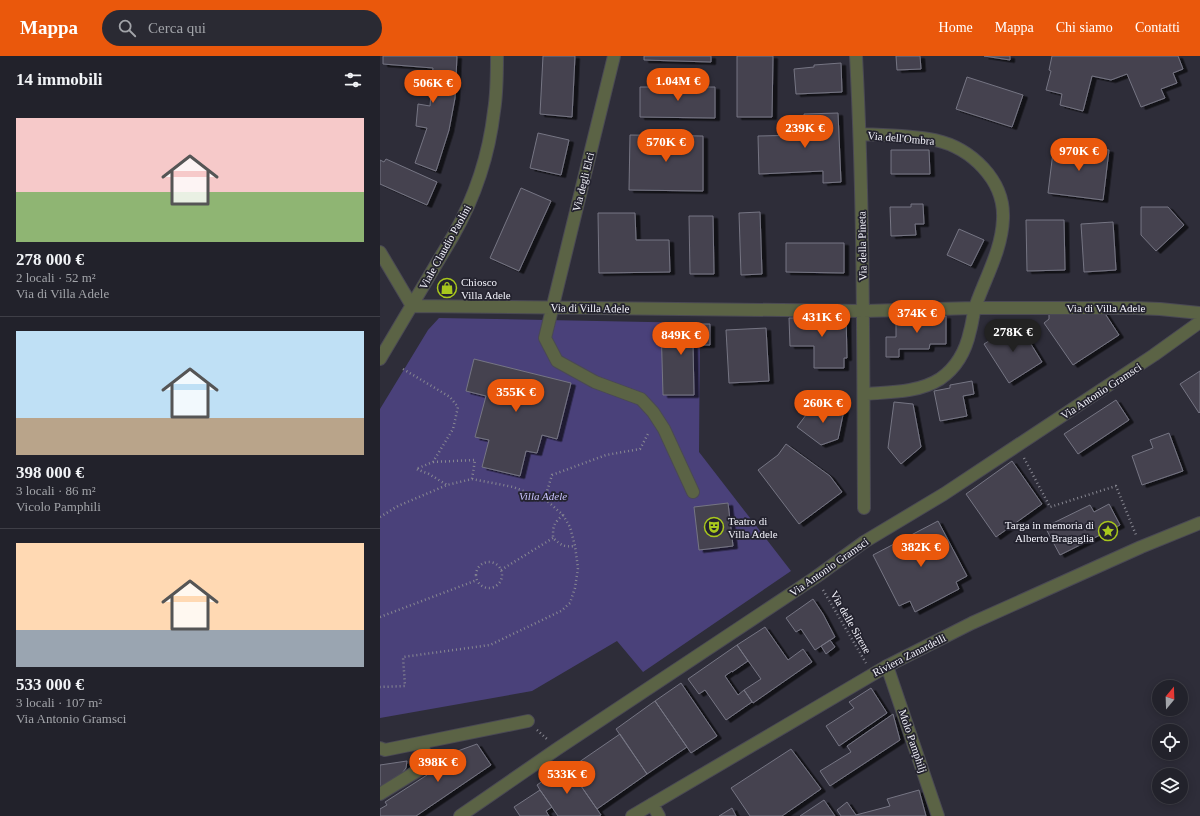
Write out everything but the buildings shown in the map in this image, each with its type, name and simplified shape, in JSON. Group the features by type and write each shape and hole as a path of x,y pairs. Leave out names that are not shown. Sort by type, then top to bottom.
{"street":[{"name":"Viale Claudio Paolini","path":"380,358 462,220 479,180 494,112 497,56"},
{"name":"Via degli Elci","path":"614,56 544,338 557,361 595,382 641,399 653,412 664,429 693,492"},
{"name":"Via della Pineta","path":"856,56 860,134 864,311 864,508"},
{"name":"Via dell'Ombra","path":"860,134 918,137 938,141 967,155 979,164 994,183 1002,202 1003,218 996,254 974,308 966,345 961,356 950,370 940,379 913,389 864,394"},
{"path":"380,252 412,306"},
{"name":"Via di Villa Adele","path":"412,306 864,311 974,308 1147,308 1200,313"},
{"name":"Via Antonio Gramsci","path":"460,816 557,749 816,577 864,542 944,494 1018,446 1154,355 1200,322"},
{"name":"Riviera Zanardelli","path":"632,816 887,666 972,623 1141,547 1200,523"},
{"name":"Molo Pamphilj","path":"887,666 938,816"},
{"path":"382,750 528,721"},
{"path":"380,794 422,768 424,742"},
{"path":"652,804 659,816"}],"path":[{"path":"403,369 450,397 458,407 453,429 433,462"},
{"path":"545,499 552,475 606,455 640,449 652,427 653,412"},
{"path":"1018,446 1050,507 1116,486 1141,547"},
{"path":"447,485 429,474 416,469 433,462 475,460 472,479"},
{"path":"380,517 398,506 447,485 472,479 513,487 545,499 563,515 570,527 576,546 578,568 575,588 570,602 561,611 490,645 403,657 405,686 380,687"},
{"path":"563,515 555,522 553,538 566,547 576,546"},
{"path":"501,570 553,538"},
{"path":"489,562 494,564 501,570 501,580 491,588 486,588 477,580 477,570 484,563 489,562"},
{"name":"Via delle Sirene","path":"816,577 872,674"},
{"path":"380,617 477,580"},
{"path":"528,721 557,749"}],"green space":[{"name":"Villa Adele","path":"439,318 700,323 699,452 791,571 643,672 617,641 532,691 380,718 380,409 428,330"}],"place":[{"name":"Chiosco Villa Adele","path":"447,288"},
{"name":"Teatro di Villa Adele","path":"714,527"},
{"name":"Targa in memoria di Alberto Bragaglia","path":"1108,531"}]}
